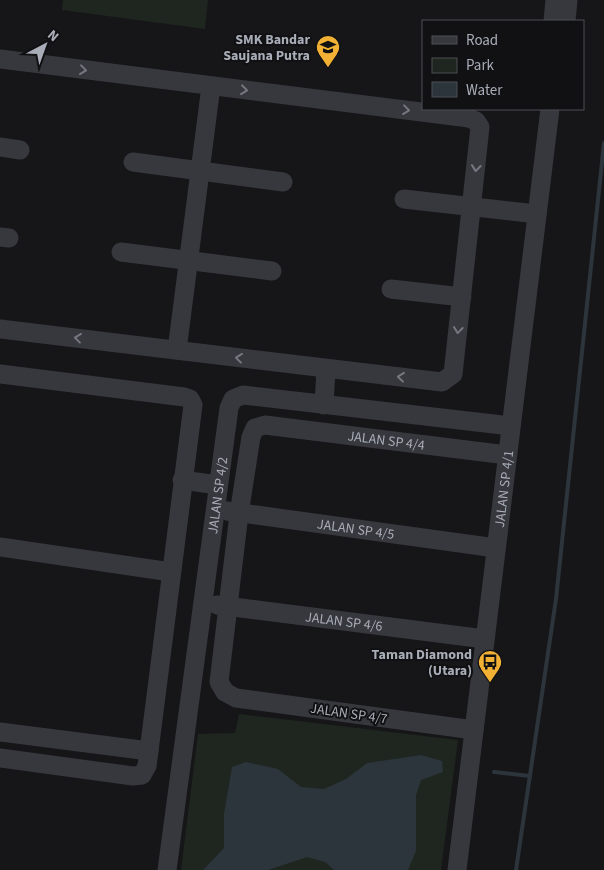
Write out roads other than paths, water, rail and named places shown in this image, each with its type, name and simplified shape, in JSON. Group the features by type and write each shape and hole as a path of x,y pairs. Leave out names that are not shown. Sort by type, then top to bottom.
{"street":[{"path":"553,20 555,0"},
{"path":"566,20 568,0"},
{"path":"0,59 476,121 480,127 453,374 449,379 442,382 0,328"},
{"path":"177,350 211,86"},
{"name":"JALAN SP 4/1","path":"457,870 550,110"},
{"path":"0,148 20,150"},
{"path":"133,162 283,182"},
{"path":"404,199 537,214"},
{"path":"121,252 272,271"},
{"path":"391,290 462,297"},
{"path":"324,405 326,369"},
{"path":"0,374 190,399 193,405 182,480 148,766 142,775 133,776 0,758"},
{"name":"JALAN SP 4/2","path":"166,870 229,408 234,399 243,395 511,426"},
{"name":"JALAN SP 4/4","path":"239,514 251,437 255,428 264,425 507,455"},
{"path":"182,480 218,485"},
{"name":"JALAN SP 4/5","path":"216,509 239,514 496,548"},
{"path":"228,606 239,514"},
{"path":"0,547 171,572"},
{"name":"JALAN SP 4/6","path":"203,603 485,639"},
{"name":"JALAN SP 4/7","path":"228,606 219,682 225,692 236,698 474,730"},
{"path":"0,732 149,751"}],"water":[{"path":"421,755 442,761 443,772 421,780 416,795 416,851 408,870 334,870 325,862 307,857 268,870 203,870 224,848 224,814 232,767 246,762 278,769 301,787 324,789 346,779 367,763"}],"waterway":[{"path":"516,870 556,599 604,143"},
{"path":"494,772 530,776"}],"place":[{"name":"SMK Bandar Saujana Putra","path":"328,68"},
{"name":"Taman Diamond (Utara)","path":"490,683"}]}
